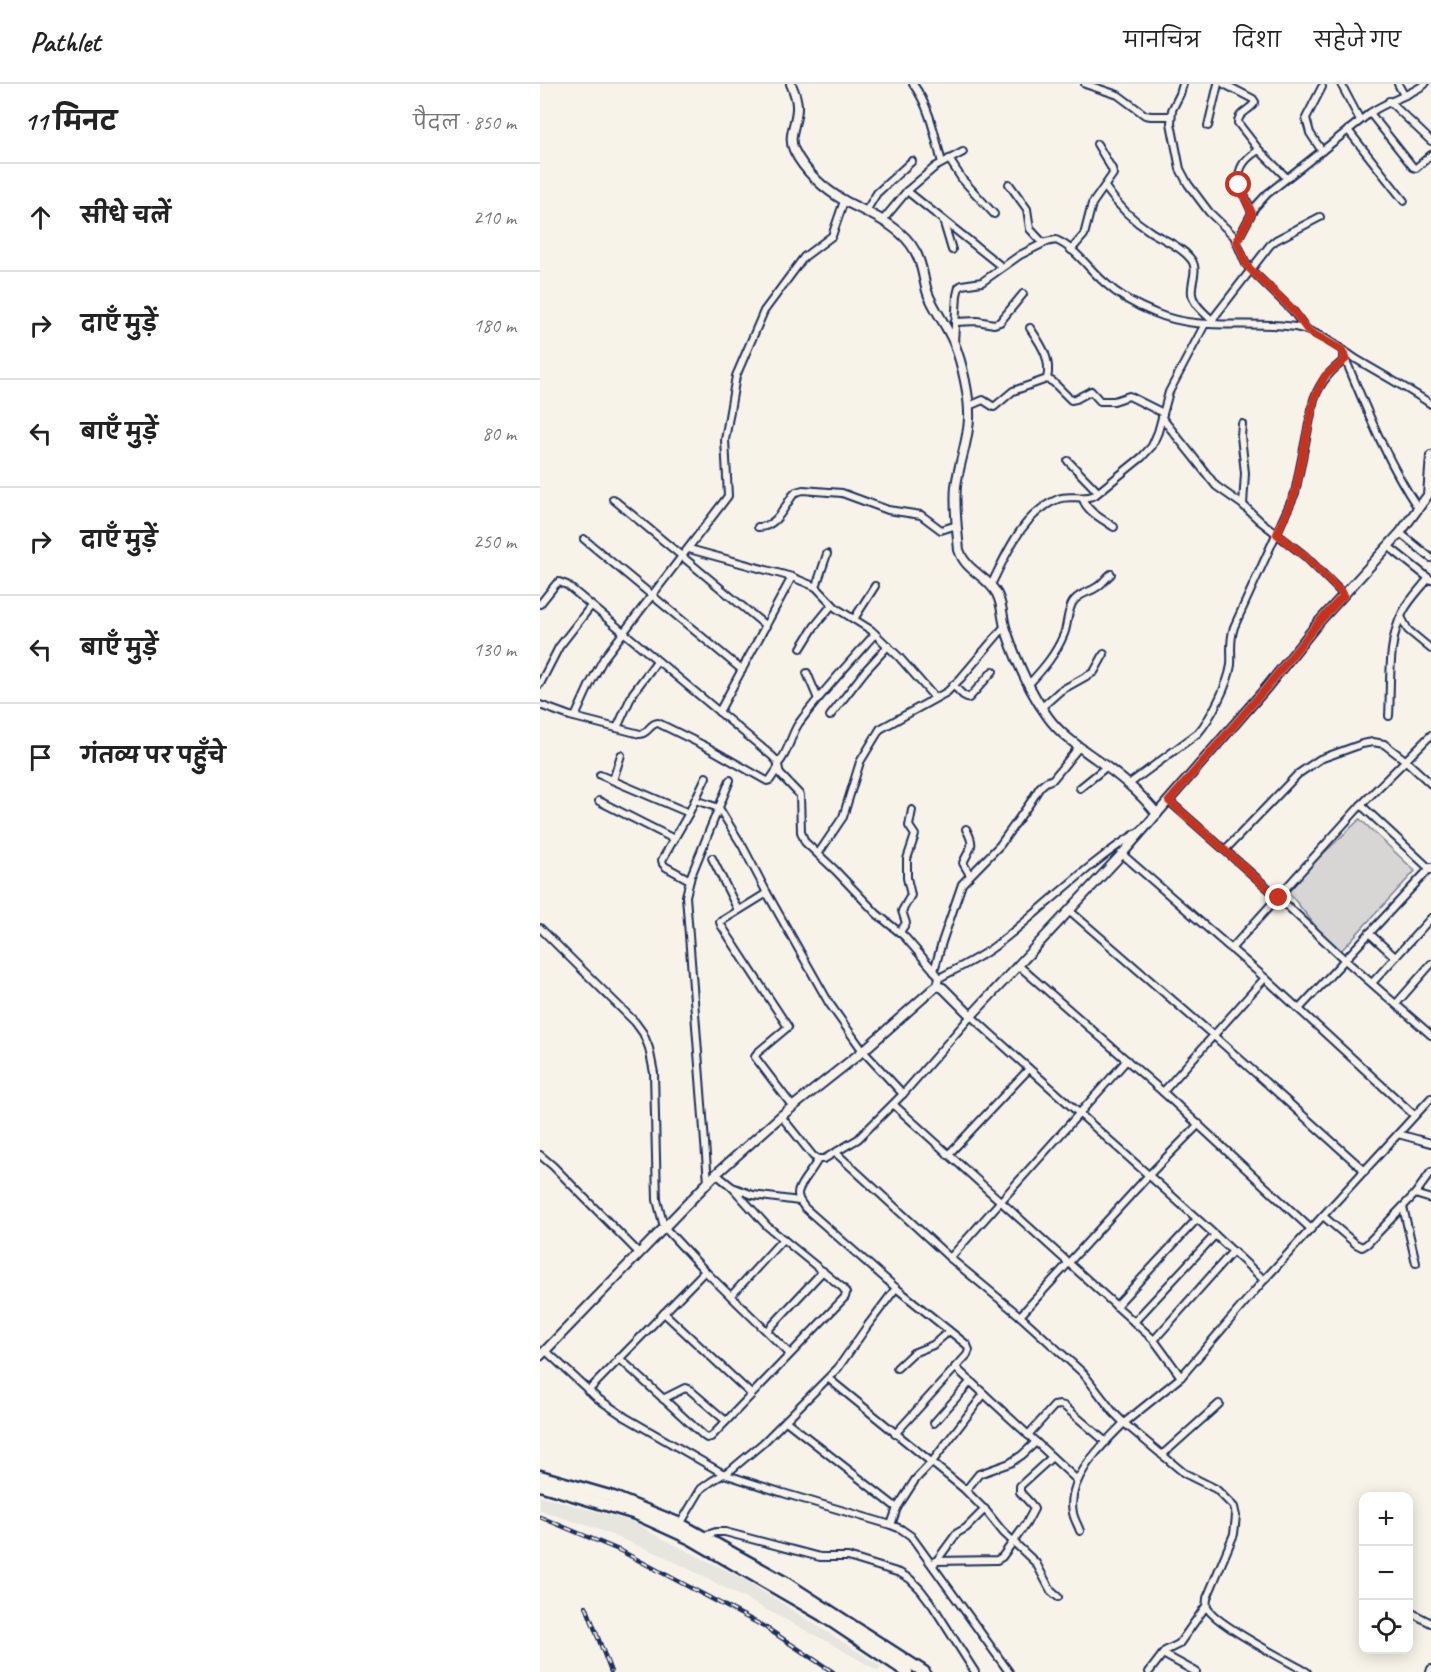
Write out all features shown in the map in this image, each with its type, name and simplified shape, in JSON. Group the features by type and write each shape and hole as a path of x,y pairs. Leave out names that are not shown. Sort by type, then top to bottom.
{"highway":[{"path":"540,1476 613,1497 678,1528 790,1596 907,1672"},
{"path":"540,1485 702,1536 786,1583 924,1672"}],"street":[{"path":"791,84 798,107 791,144 794,152 817,180 844,201 883,220 915,250 929,297 954,343 969,406 968,430 955,496 961,558 991,585 1000,602 1005,626 1029,684 1060,732 1130,784 1157,814"},
{"path":"913,84 922,97 946,161 994,214"},
{"path":"1085,84 1118,95 1145,115 1171,116"},
{"path":"1183,84 1171,116 1180,169 1209,212 1230,231 1237,241 1246,264 1293,310 1308,331"},
{"path":"1208,126 1218,84"},
{"path":"1224,84 1249,96 1255,102 1253,106 1240,114 1238,123 1259,150 1287,178"},
{"path":"1341,84 1360,120"},
{"path":"1398,84 1404,95"},
{"path":"1237,241 1255,207 1267,194 1370,112 1425,84"},
{"path":"1322,87 1306,118 1310,133 1322,151"},
{"path":"1389,101 1431,141"},
{"path":"1370,112 1413,167 1419,167 1431,155"},
{"path":"1348,130 1404,201"},
{"path":"1071,250 1084,235 1092,204 1113,174 1096,144"},
{"path":"1252,213 1239,185 1239,171 1246,159 1259,150"},
{"path":"883,220 908,191 935,167 963,152"},
{"path":"866,211 877,194 912,161"},
{"path":"1009,184 1027,209 1030,229 1043,243"},
{"path":"1105,187 1116,203 1133,219 1191,258 1194,266 1191,292 1193,298 1214,322"},
{"path":"908,191 1002,267"},
{"path":"575,717 597,671 623,633 728,496 725,440 736,376 764,310 804,257 832,236 844,201"},
{"path":"1214,322 1250,269 1270,245 1320,217"},
{"path":"943,219 952,250"},
{"path":"954,343 959,287 982,282 1002,267 1043,243 1056,240 1071,250 1106,285 1135,304 1174,320 1205,324 1214,322 1264,325 1308,331 1431,404"},
{"path":"955,322 977,321 994,324 999,322 1023,294"},
{"path":"991,585 1012,542 1037,512 1062,498 1091,497 1142,457 1152,446 1169,392 1205,324"},
{"path":"1030,328 1046,354 1047,379"},
{"path":"1342,350 1402,485 1418,508"},
{"path":"1130,784 1190,741 1205,725 1222,692 1230,671 1230,646 1234,627 1295,493 1314,399 1325,376 1346,359"},
{"path":"969,406 983,400 994,407 1013,391 1047,379 1074,400 1091,391 1100,401 1114,401 1129,396 1162,415 1216,486 1305,556 1344,595"},
{"path":"1242,424 1245,472 1243,505"},
{"path":"781,1116 813,1156 824,1159 858,1139 894,1105 971,1016 1169,801 1267,687 1318,623 1400,533 1429,493 1431,456"},
{"path":"1068,461 1098,492"},
{"path":"758,527 767,526 774,521 799,490 842,494 888,510 921,515 940,530 957,525"},
{"path":"1083,498 1090,511 1114,527"},
{"path":"613,499 766,626"},
{"path":"1400,533 1431,558"},
{"path":"584,539 742,670"},
{"path":"1388,546 1430,579 1407,605 1396,629 1392,651 1389,716"},
{"path":"689,549 792,577 816,587 832,605 875,634 888,646 935,698"},
{"path":"816,587 827,554"},
{"path":"1029,684 1056,652 1075,600 1080,595 1098,587 1111,574"},
{"path":"719,712 792,577"},
{"path":"540,604 559,582 567,585 772,756 778,765 780,774 800,795 802,836 805,842 869,906 900,932 934,970 943,988 971,1016 1264,1280"},
{"path":"854,619 875,586"},
{"path":"801,648 832,605"},
{"path":"540,684 559,647 591,606"},
{"path":"1401,617 1408,630 1431,649"},
{"path":"818,854 843,817 860,762 876,733 888,723 947,692 1005,626"},
{"path":"540,705 575,717 643,734 653,724 658,723 767,781 770,780 785,754 797,726 875,634"},
{"path":"830,716 888,646"},
{"path":"1042,707 1060,691 1094,672 1104,654"},
{"path":"617,728 633,693 657,661"},
{"path":"953,685 969,698 993,671"},
{"path":"807,674 818,699"},
{"path":"1231,949 1361,805 1431,735"},
{"path":"1225,850 1298,774 1320,759 1345,749 1373,742 1384,744 1406,760 1431,784"},
{"path":"934,970 962,884 1000,845 1040,787 1053,779 1079,747"},
{"path":"613,780 621,755"},
{"path":"1080,788 1106,766"},
{"path":"600,775 689,813"},
{"path":"690,880 663,864 662,860 689,813 706,777"},
{"path":"708,1182 686,896 690,880 730,780"},
{"path":"695,800 720,808 829,1004 863,1051 903,1094"},
{"path":"599,801 674,839"},
{"path":"1169,801 1431,1035"},
{"path":"1299,1009 1431,869 1361,805"},
{"path":"900,932 906,923 902,912 911,895 907,878 907,859 915,835 909,826 912,810"},
{"path":"1010,1672 934,1563 911,1536 901,1529 724,1474 625,1417 542,1353 716,1174 781,1116 863,1051 938,982 994,946 1114,848 1145,827"},
{"path":"966,829 972,842 963,863 970,875"},
{"path":"1122,854 1265,978 1414,1115"},
{"path":"712,858 738,910"},
{"path":"767,893 722,920 721,925 788,1027 757,1053 756,1059 793,1107"},
{"path":"1070,911 1365,1171"},
{"path":"1372,983 1431,918"},
{"path":"540,928 635,1022 643,1033 649,1048 654,1073 657,1200 664,1227 705,1271 790,1354"},
{"path":"1370,933 1395,957"},
{"path":"1396,1004 1431,964"},
{"path":"1018,965 1199,1124 1311,1229"},
{"path":"1163,1092 1265,978"},
{"path":"950,1257 1127,1060"},
{"path":"948,1155 1029,1069"},
{"path":"1080,1531 1073,1513 1073,1494 1077,1480 1098,1450 1124,1424 1181,1377 1264,1280 1431,1098"},
{"path":"894,1105 1154,1340 1181,1377"},
{"path":"1020,1316 1199,1124"},
{"path":"1398,1134 1431,1143"},
{"path":"836,1153 950,1257 1083,1373 1124,1424 1184,1473 1216,1489 1234,1507 1236,1516 1234,1534 1207,1598 1206,1606 1179,1644 1165,1651 1149,1672"},
{"path":"540,1155 639,1253"},
{"path":"818,1159 798,1194 805,1208 896,1288 967,1345 969,1350 967,1355 895,1434"},
{"path":"1323,1216 1362,1247 1415,1194 1431,1172"},
{"path":"620,1358 707,1438 711,1437 845,1297 846,1293 843,1288 767,1226 732,1187 716,1174"},
{"path":"732,1187 753,1195 800,1201"},
{"path":"1415,1194 1431,1199"},
{"path":"1402,1207 1416,1263"},
{"path":"1116,1306 1197,1219"},
{"path":"1134,1322 1215,1235"},
{"path":"731,1296 783,1239"},
{"path":"1154,1340 1233,1251"},
{"path":"588,1390 705,1271"},
{"path":"767,1331 823,1271"},
{"path":"678,1528 701,1490 732,1469 763,1443 838,1368 896,1288"},
{"path":"664,1313 751,1395"},
{"path":"897,1368 913,1353 933,1345 949,1331"},
{"path":"955,1367 1077,1480"},
{"path":"828,1379 966,1490 995,1523 1036,1563 1051,1591 1058,1597"},
{"path":"934,1423 971,1381"},
{"path":"663,1399 685,1388 726,1421"},
{"path":"891,1525 897,1508 915,1480 932,1462 984,1394"},
{"path":"1162,1455 1219,1404"},
{"path":"1028,1435 1054,1406 1060,1405 1106,1442"},
{"path":"786,1421 897,1508"},
{"path":"966,1490 979,1474 1010,1463 1036,1442"},
{"path":"934,1563 1000,1559 1026,1524 1034,1509 1020,1492 1020,1486 1052,1457"},
{"path":"934,1563 957,1533 966,1528 985,1509"},
{"path":"702,1536 725,1532 820,1557 848,1557 900,1573 920,1588 975,1672"},
{"path":"1206,1606 1211,1614 1238,1633 1294,1669 1307,1672"},
{"path":"1413,1614 1431,1623"},
{"path":"1163,1654 1196,1672"}],"shaded area":[{"path":"1360,819 1415,871 1338,954 1286,889"},
{"path":"540,1496 637,1523 651,1533 742,1578 882,1667 878,1671 832,1644 664,1556 597,1529 540,1510"}],"railway":[{"path":"540,1517 621,1551 765,1627 833,1672"},
{"path":"586,1606 611,1672"}],"route":[{"path":"1239,185 1252,213 1237,241 1246,264 1293,310 1308,331 1342,350 1346,359 1325,376 1319,386 1314,399 1295,493 1277,534 1305,556 1344,595 1169,801 1279,898"}]}
